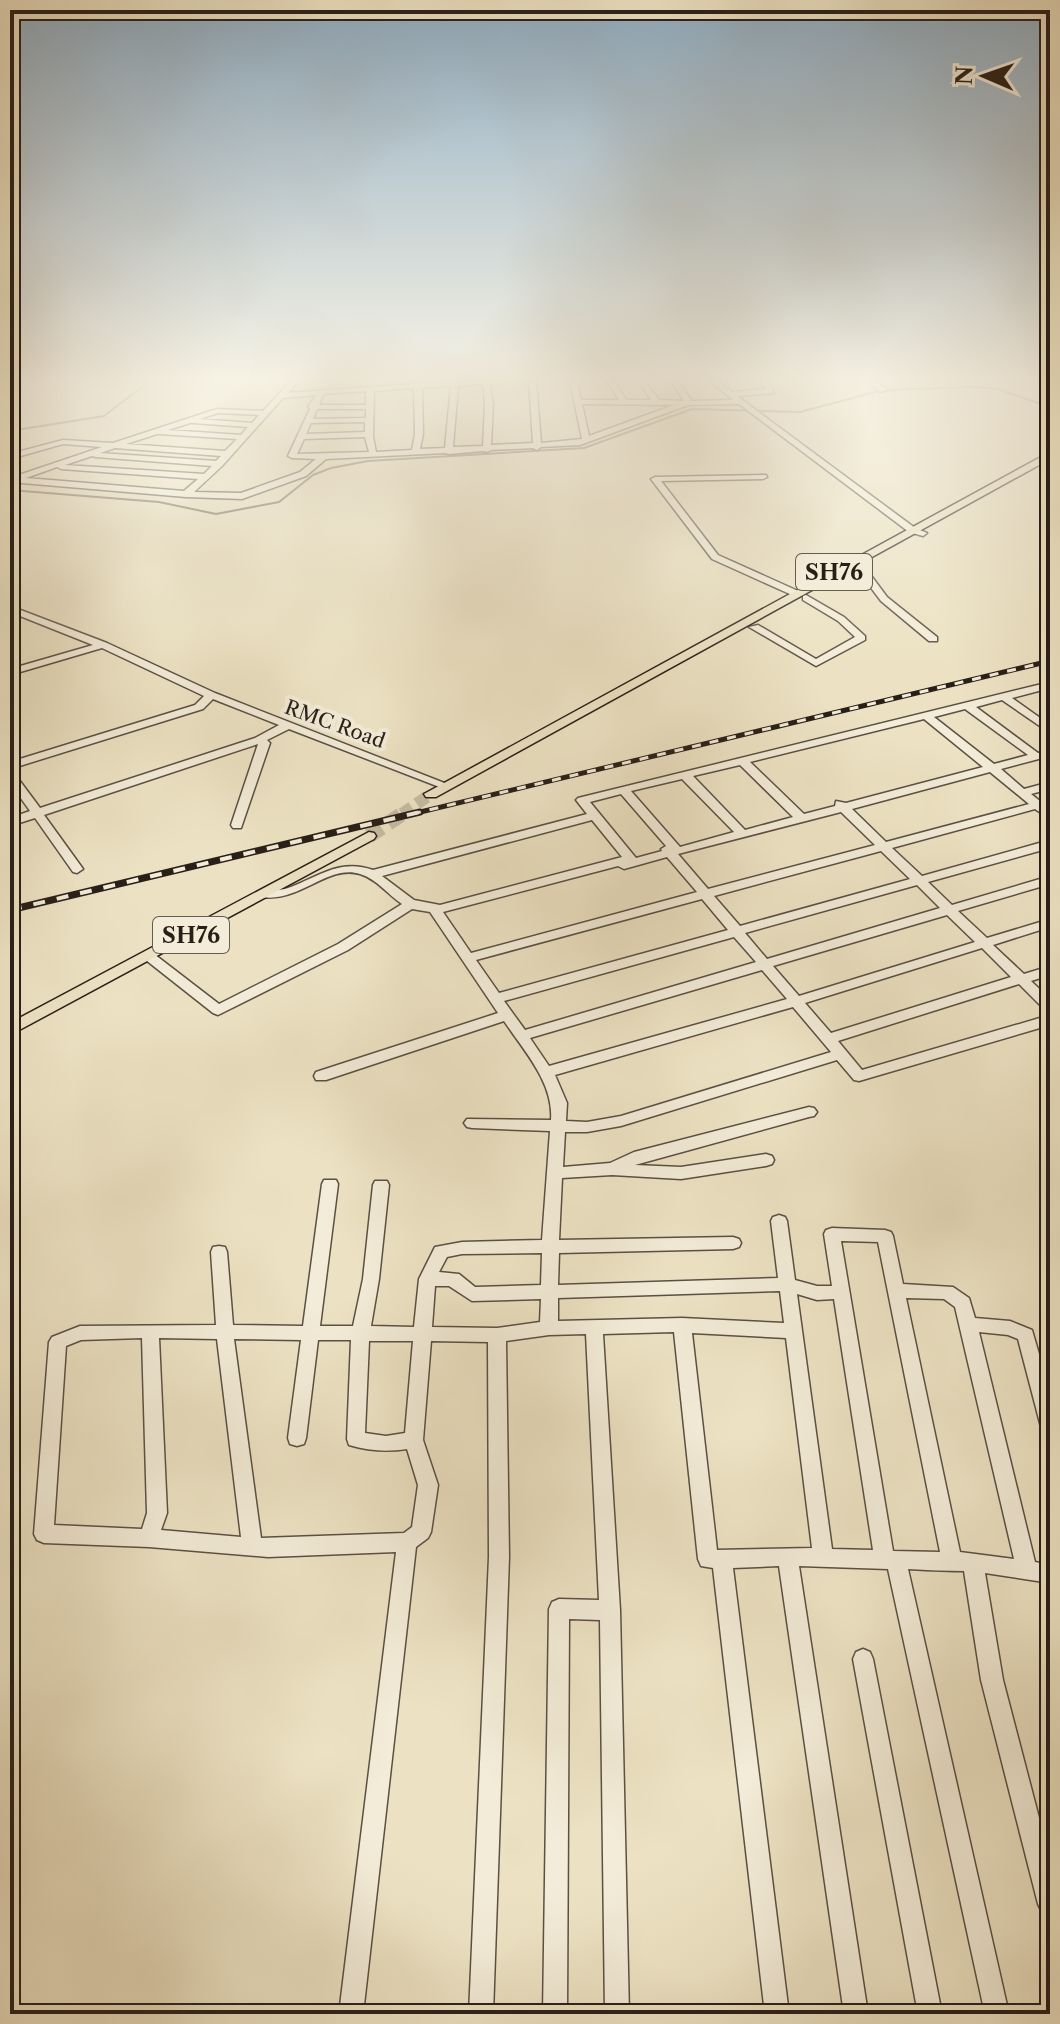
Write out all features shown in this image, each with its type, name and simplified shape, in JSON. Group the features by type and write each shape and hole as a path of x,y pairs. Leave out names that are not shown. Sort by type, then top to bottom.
{"main road":[{"name":"SH76","path":"431,794 917,532 1015,475"},
{"path":"620,692 665,675 754,627 796,598 861,568 917,532 1023,475"},
{"name":"SH76","path":"10,1030 267,894 369,836"}],"street":[{"path":"184,475 206,477"},
{"path":"11,480 242,496 299,475"},
{"path":"840,475 917,532"},
{"path":"186,494 206,477"},
{"path":"754,627 816,663 861,638 841,619 715,557 655,479 763,477"},
{"path":"861,568 884,599 933,639"},
{"name":"RMC Road","path":"10,609 103,645 286,726 446,786"},
{"path":"10,672 103,645"},
{"path":"632,861 582,800 625,792 1003,696 1048,688"},
{"path":"10,758 211,695"},
{"path":"10,766 199,707 211,695"},
{"path":"1003,696 1050,730"},
{"path":"968,706 1035,755"},
{"path":"927,716 1047,811"},
{"path":"10,822 259,740 286,726"},
{"path":"237,825 264,743 259,740"},
{"path":"438,915 670,850 1050,751"},
{"path":"744,762 799,817"},
{"path":"10,775 77,869"},
{"path":"686,776 741,832"},
{"path":"1024,792 1050,785"},
{"path":"625,792 705,893 859,1076 1050,1020"},
{"path":"842,806 1050,1007"},
{"path":"467,958 883,846 1047,811"},
{"path":"374,874 596,815"},
{"path":"495,999 1050,844"},
{"path":"149,957 218,1010 343,947 411,904 440,909 632,861"},
{"path":"267,894 283,896 329,873 351,869 374,874 411,904 434,909 546,1072 560,1103 549,1328"},
{"path":"521,1036 1050,880"},
{"path":"546,1072 797,1001 1050,923"},
{"path":"829,1039 1050,970"},
{"path":"321,1076 508,1015"},
{"path":"472,1123 560,1126 621,1121 841,1054"},
{"path":"612,1169 634,1158 809,1112"},
{"path":"556,1173 612,1169 681,1173 766,1160"},
{"path":"297,1438 330,1184"},
{"path":"381,1185 371,1279 360,1336 356,1439 386,1444 414,1440"},
{"path":"779,1221 823,1558"},
{"path":"997,2014 890,1559 832,1234 885,1236 963,1563 1050,1904"},
{"path":"733,1243 462,1248 441,1252 427,1279 422,1335 414,1440 428,1485 421,1532 407,1542 252,1547 149,1538 44,1534 58,1342 80,1333 153,1331 360,1336 422,1335 497,1335 549,1328 682,1325 793,1331"},
{"path":"219,1252 225,1334 252,1547"},
{"path":"427,1279 453,1279 472,1294 786,1284 817,1293 841,1292"},
{"path":"897,1291 955,1295 963,1303 1027,1571"},
{"path":"968,1324 1010,1328 1026,1335 1050,1427"},
{"path":"682,1325 708,1559 890,1559 963,1563 1050,1574"},
{"path":"594,1328 610,1610 617,2014"},
{"path":"149,1538 157,1513 149,1342 153,1331"},
{"path":"481,2014 499,1557 497,1335"},
{"path":"351,2014 407,1542"},
{"path":"788,1557 856,2014"},
{"path":"722,1559 777,2014"},
{"path":"555,2014 559,1609 610,1610"},
{"path":"863,1659 930,2014"}],"waterway":[{"path":"10,490 159,502 216,514 279,502 312,475"}],"tunnel":[{"path":"402,814 431,794"},
{"path":"369,836 402,814"}],"railway":[{"path":"412,814 1050,661"},
{"path":"10,910 420,812"}]}
